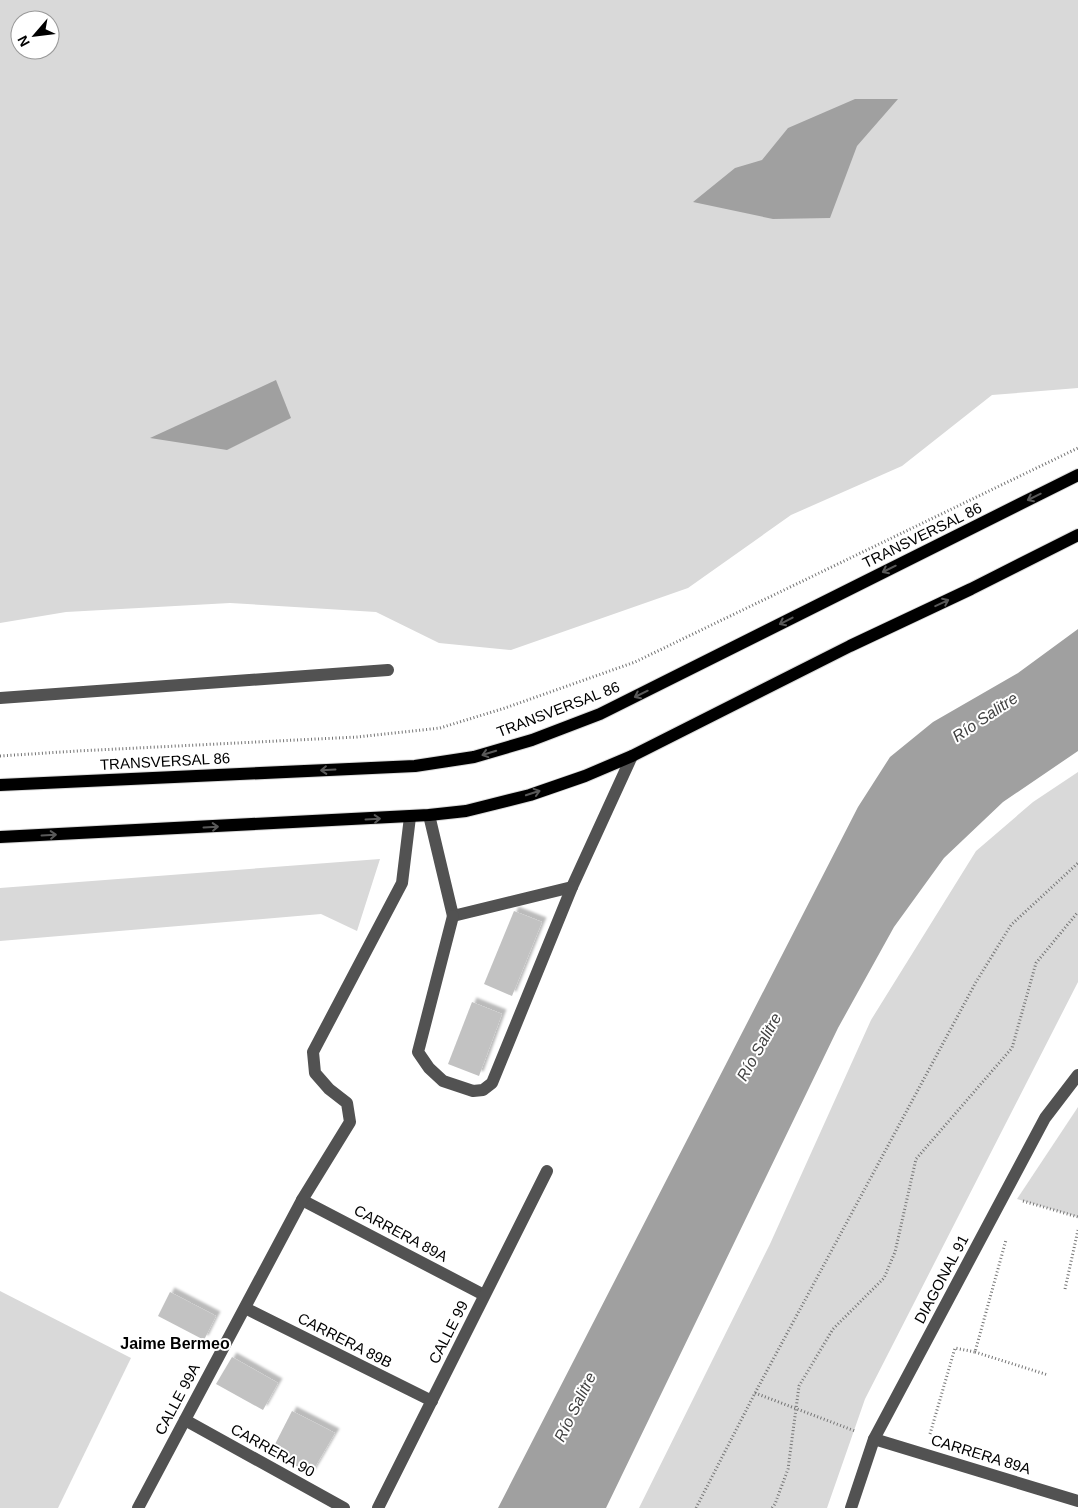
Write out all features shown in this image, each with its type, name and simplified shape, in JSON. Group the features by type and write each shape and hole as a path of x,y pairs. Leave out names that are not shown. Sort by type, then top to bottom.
{"main road":[{"name":"TRANSVERSAL 86","path":"0,785 415,766 474,758 532,740 600,714 1078,475"},
{"path":"0,837 410,817 466,810 530,795 585,776 632,756 850,646 1078,536"}],"street":[{"path":"0,698 388,670"},
{"path":"429,815 453,916 418,1052 429,1068 443,1081 473,1091 483,1090 492,1084 572,887 632,756"},
{"name":"CALLE 99A","path":"138,1508 302,1200 350,1122 347,1103 329,1089 315,1073 313,1052 402,883 410,817"},
{"path":"453,916 572,887"},
{"name":"DIAGONAL 91","path":"851,1508 874,1439 1045,1118 1078,1075"},
{"name":"CALLE 99","path":"378,1508 547,1171"},
{"name":"CARRERA 89A","path":"302,1200 484,1295"},
{"name":"CARRERA 89B","path":"244,1308 432,1401"},
{"name":"CARRERA 90","path":"185,1420 344,1508"},
{"name":"CARRERA 89A","path":"874,1439 1078,1501"}],"path":[{"path":"0,756 358,737 440,728 505,708 635,662 1078,448"},
{"path":"696,1508 755,1393 976,982 1011,925 1078,863"},
{"path":"772,1508 776,1504 788,1469 799,1386 833,1329 884,1278 895,1252 916,1160 1012,1048 1036,963 1078,912"},
{"path":"1017,1199 1078,1217"},
{"path":"1065,1289 1078,1230"},
{"path":"975,1352 1006,1237"},
{"path":"924,1454 955,1348 975,1352 1048,1375"},
{"path":"755,1393 874,1439"}],"shaded area":[{"path":"0,0 1078,0 1078,388 992,395 902,466 791,515 688,588 511,650 439,643 376,612 230,603 66,612 0,623"},
{"path":"1078,772 1078,982 865,1399 827,1508 639,1508 770,1244 871,1020 976,851 1033,802"},
{"path":"380,859 357,931 321,914 0,941 0,888"},
{"path":"1078,1107 1078,1217 1017,1199"},
{"path":"0,1291 131,1358 58,1508 0,1508"}],"water":[{"path":"855,99 898,99 857,146 830,218 773,219 693,202 735,168 762,160 788,128"},
{"path":"276,380 291,418 227,450 150,438"},
{"name":"Río Salitre","path":"1078,629 1078,751 1003,802 944,858 894,927 838,1028 606,1508 498,1508 858,807 890,757 933,722 1018,673"}],"building":[{"path":"514,911 542,922 512,996 484,984"},
{"path":"472,1002 502,1014 479,1076 448,1064"},
{"path":"170,1292 216,1316 204,1340 158,1316"},
{"path":"232,1357 278,1383 263,1410 216,1384"},
{"path":"292,1411 335,1433 311,1474 271,1452"}],"district":[{"name":"Jaime Bermeo","path":"175,1343"}]}
